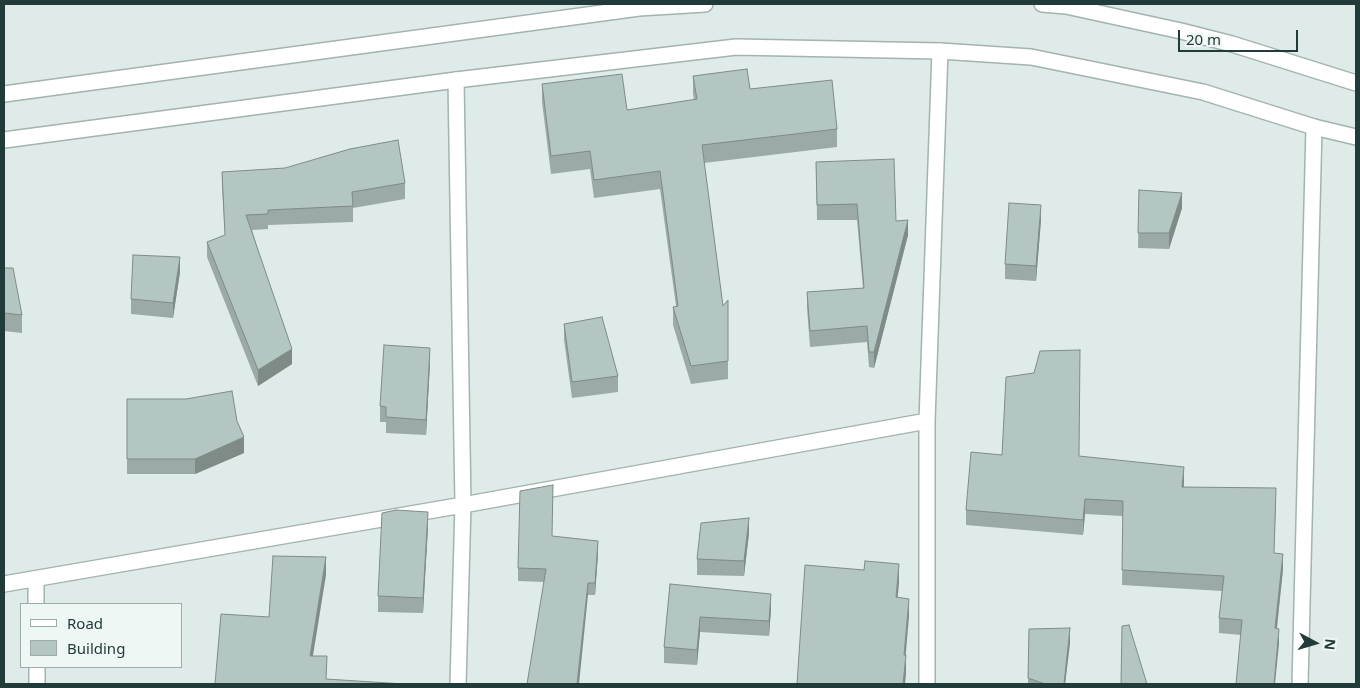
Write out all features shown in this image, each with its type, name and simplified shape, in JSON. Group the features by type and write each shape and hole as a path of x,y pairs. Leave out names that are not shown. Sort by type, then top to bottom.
{"street":[{"path":"4,94 639,8 705,4"},
{"path":"1042,4 1066,6 1181,31 1232,44 1356,83"},
{"path":"4,140 456,80 736,46 940,51 1031,57 1203,92 1314,127 1356,137"},
{"path":"927,684 927,421 940,51"},
{"path":"456,80 463,505 458,684"},
{"path":"1300,684 1314,127"},
{"path":"4,584 463,505 927,421"},
{"path":"36,580 36,603"},
{"path":"37,668 37,684"}],"building":[{"path":"747,69 750,89 832,80 837,129 702,145 723,306 728,300 728,361 691,366 673,307 678,306 660,171 594,180 590,151 551,156 542,84 622,74 627,110 697,99 693,76"},
{"path":"398,140 405,183 352,192 353,206 268,210 268,214 246,215 292,349 258,370 207,242 225,235 222,172 285,168 350,149"},
{"path":"894,159 896,221 908,220 874,352 869,352 867,326 810,331 807,292 864,288 857,204 817,205 816,162"},
{"path":"1139,190 1182,193 1169,233 1138,233"},
{"path":"1009,203 1041,205 1036,266 1005,264"},
{"path":"133,255 180,257 173,303 131,299"},
{"path":"4,268 13,268 22,315 4,313"},
{"path":"602,317 618,376 572,382 564,324"},
{"path":"384,345 430,348 426,420 386,417 386,407 380,406"},
{"path":"1080,350 1079,456 1184,467 1182,487 1276,488 1274,553 1283,554 1275,628 1279,629 1274,684 1236,684 1242,620 1219,618 1224,576 1122,570 1123,501 1085,499 1083,520 966,510 971,452 1002,455 1006,377 1034,373 1040,351"},
{"path":"232,391 237,421 244,437 195,459 127,459 127,399 186,399"},
{"path":"553,485 552,536 598,541 595,583 588,583 577,684 527,684 546,569 518,568 520,491"},
{"path":"396,510 428,512 423,598 378,596 382,513"},
{"path":"749,518 744,561 697,559 701,523"},
{"path":"273,556 326,557 310,656 327,656 326,679 404,684 215,684 221,614 269,617"},
{"path":"865,561 899,564 896,597 909,599 903,684 797,684 805,565 864,570"},
{"path":"670,584 771,594 769,621 700,617 697,650 664,647"},
{"path":"1129,625 1147,684 1121,684 1122,626"},
{"path":"1070,628 1064,684 1045,684 1028,678 1029,629"}]}
